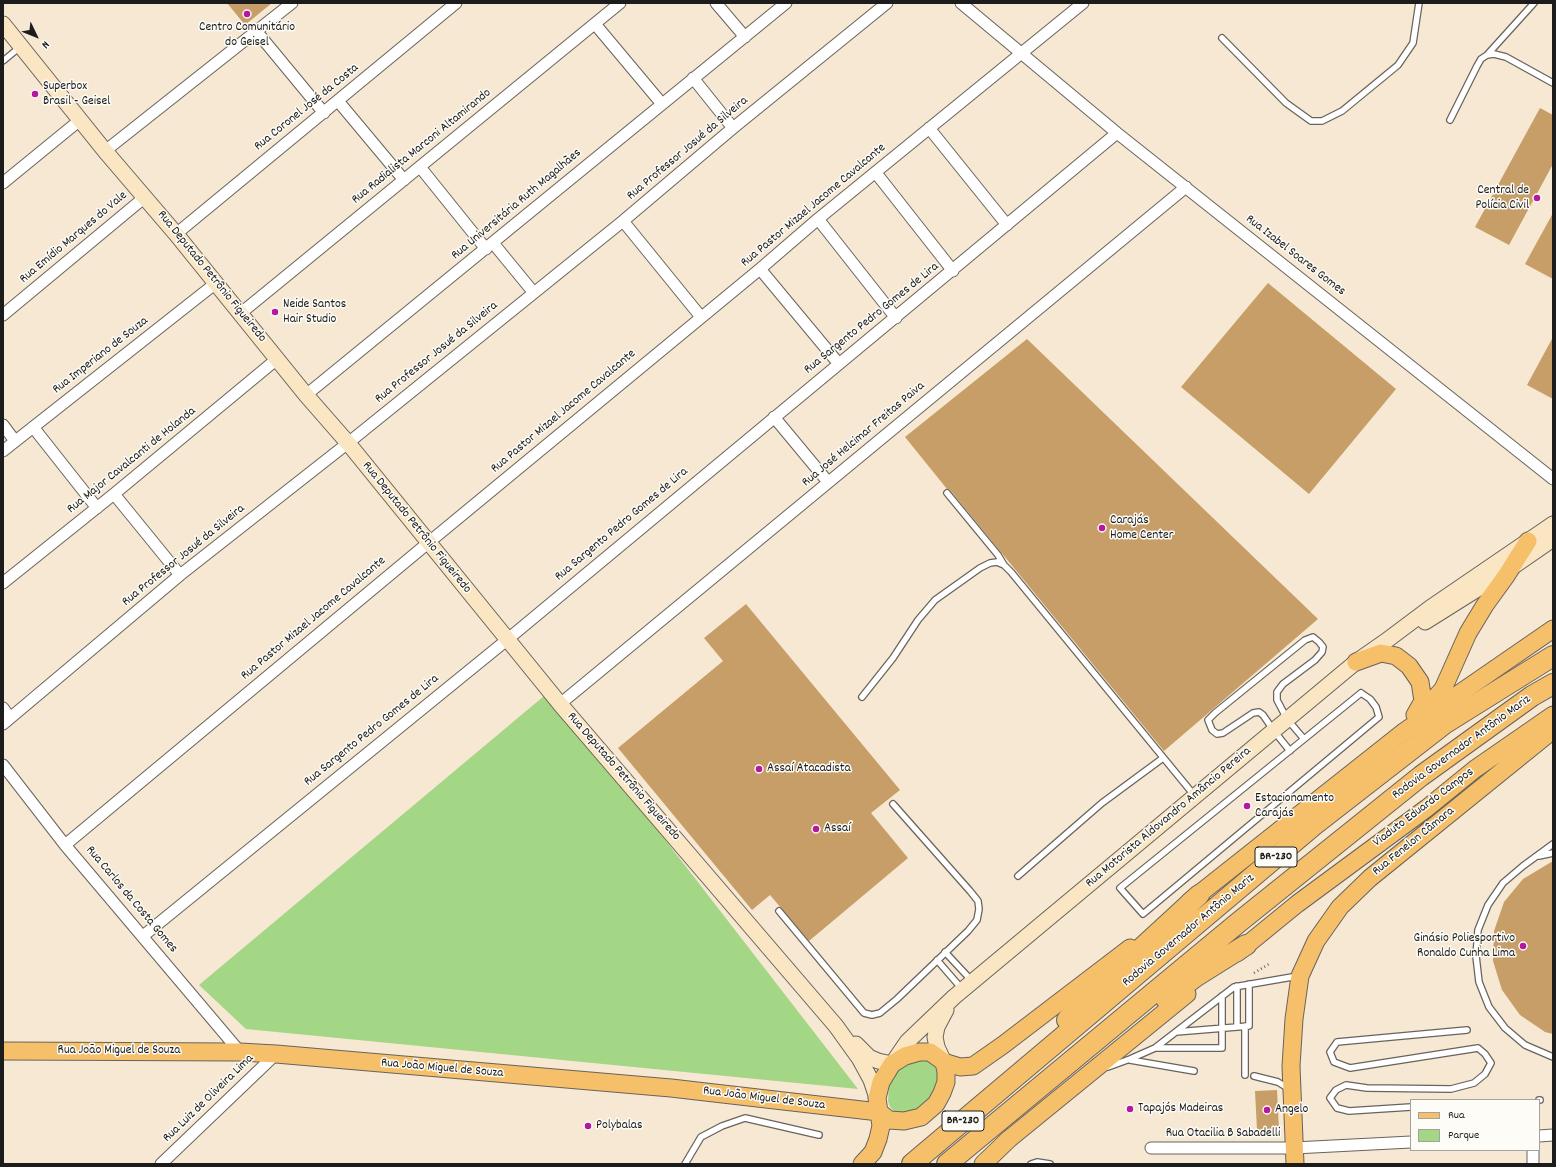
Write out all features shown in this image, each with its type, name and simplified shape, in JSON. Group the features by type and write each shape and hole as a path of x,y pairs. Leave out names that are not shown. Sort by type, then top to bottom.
{"highway":[{"name":"Rodovia Governador Antônio Mariz","path":"912,1164 1314,825 1444,724 1553,656"},
{"name":"Rodovia Governador Antônio Mariz","path":"947,1164 1239,922 1421,776 1532,696 1553,684"},
{"path":"1014,1078 1086,999 1199,895"},
{"path":"1043,1084 1195,977 1246,945"}],"main road":[{"path":"1405,731 1443,689 1472,628 1485,605 1528,541"},
{"path":"1405,731 1553,629"},
{"path":"1356,662 1381,653 1396,656 1409,666 1420,682 1423,701 1405,731"},
{"name":"Viaduto Eduardo Campos","path":"983,1164 1009,1139 1297,904 1427,808 1475,769 1553,715"},
{"name":"Rua Fenelon Câmara","path":"1295,1156 1292,1092 1294,1019 1300,976 1316,941 1340,908 1370,878 1553,730"},
{"name":"BR-230","path":"1199,895 1405,731"},
{"path":"862,1164 873,1152 878,1139 881,1126 878,1105 881,1082 892,1064 905,1056 919,1052 930,1052 944,1062 960,1067 973,1066 1003,1046 1199,895"},
{"name":"Rua João Miguel de Souza","path":"3,1051 240,1052 276,1054 878,1105"},
{"path":"878,1105 890,1120 904,1122 921,1117 936,1104 942,1093 946,1082 944,1062"}],"street":[{"path":"105,151 292,3"},
{"name":"Rua Coronel José da Costa","path":"176,234 456,3"},
{"name":"Rua Radialista Marconi Altamirando","path":"241,313 620,3"},
{"path":"716,3 745,37"},
{"name":"Rua Universitária Ruth Magalhães","path":"306,395 786,3"},
{"name":"Rua Professor Josué da Silveira","path":"7,721 180,575 348,443 623,221 733,128 887,3"},
{"name":"Rua Izabel Soares Gomes","path":"961,3 1117,133 1553,479"},
{"name":"Rua Pastor Mizael Jacome Cavalcante","path":"65,845 760,269 818,219 1083,3"},
{"name":"Rua Deputado Petrônio Figueiredo","path":"3,24 105,151 176,234 306,395 348,443 560,704 836,1026 859,1058 871,1080 878,1105"},
{"path":"595,24 662,104"},
{"path":"257,32 324,112"},
{"path":"693,78 733,128"},
{"path":"338,101 404,180"},
{"path":"3,183 80,120"},
{"path":"929,128 1006,225"},
{"name":"Rua Sargento Pedro Gomes de Lira","path":"143,936 508,639 1117,133"},
{"path":"420,167 534,293"},
{"path":"876,173 953,270"},
{"name":"Rua José Helcimar Freitas Paiva","path":"560,704 1186,187"},
{"name":"Rua Emídio Marques do Vale","path":"3,315 145,197"},
{"path":"818,219 896,318"},
{"path":"623,221 701,317"},
{"path":"760,269 839,364"},
{"name":"Rua Imperiano de Souza","path":"3,451 15,440 216,283"},
{"name":"Rua Major Cavalcanti de Holanda","path":"3,584 277,359"},
{"path":"774,417 828,482"},
{"path":"3,426 15,440"},
{"path":"33,427 96,508"},
{"path":"114,494 180,575"},
{"name":"Rua Motorista Aldovandro Amâncio Pereira","path":"892,1064 907,1042 963,989 1356,662 1430,608 1553,524"},
{"name":"Rua Motorista Aldovandro Amâncio Pereira","path":"1386,641 1409,631 1435,616 1511,568 1553,539"},
{"path":"3,708 7,721"},
{"name":"Rua Carlos da Costa Gomes","path":"3,765 65,845 240,1052"},
{"name":"Rua Motorista Aldovandro Amâncio Pereira","path":"944,1062 937,1047 935,1037 937,1027 963,989"},
{"name":"Rua Deputado Petrônio Figueiredo","path":"836,1026 869,1057 878,1061 892,1064"},
{"name":"Rua Luiz de Oliveira Lima","path":"161,1164 276,1054"},
{"path":"1540,1136 1553,1135"},
{"name":"Rua Otacilia B Sabadelli","path":"1151,1148 1295,1156 1410,1142"},
{"path":"1533,1151 1533,1164"}],"lane":[{"path":"1222,38 1286,103 1311,121 1322,121 1342,111 1398,65 1413,43 1419,3"},
{"path":"1450,120 1481,59 1534,3"},
{"path":"3,61 21,47"},
{"path":"1486,55 1494,54 1506,57 1553,83"},
{"path":"947,493 998,555 1004,565 1195,797"},
{"path":"862,697 893,658 918,620 935,600 990,562 997,562 1004,565"},
{"path":"1290,751 1263,715 1259,712 1253,712 1223,733 1217,734 1212,730 1208,720 1305,640 1313,637 1322,647 1322,652 1315,660 1283,684 1277,692 1277,700 1287,719 1304,739"},
{"path":"1361,693 1370,699 1376,707 1379,717 1143,914 1120,888 1290,751 1361,693"},
{"path":"1018,876 1102,803 1163,758"},
{"path":"779,911 864,1013 872,1015 880,1013 897,999 968,931 977,920 979,909 978,901 893,804"},
{"path":"1553,844 1503,883 1488,905 1478,930 1476,956 1479,982 1486,1001 1505,1028 1525,1045 1553,1057"},
{"path":"1536,856 1553,853"},
{"path":"945,952 963,989"},
{"path":"937,960 963,989"},
{"path":"1092,1072 1130,1060 1155,1048 1234,987 1300,976"},
{"path":"1176,1032 1249,1026 1249,984"},
{"path":"1237,986 1237,1027"},
{"path":"1155,1048 1222,1048 1222,996"},
{"path":"1245,1026 1245,1075"},
{"path":"1410,1107 1349,1111 1337,1108 1330,1098 1336,1090 1346,1086 1367,1088 1451,1089 1474,1083 1485,1074 1491,1063 1486,1054 1478,1048 1350,1068 1334,1062 1330,1052 1338,1042 1467,1030"},
{"path":"1130,1060 1194,1071"},
{"path":"1254,1076 1278,1082 1292,1092"},
{"path":"685,1164 701,1137 722,1126 745,1118 819,1135"},
{"path":"1031,1164 1038,1162 1050,1164"}],"green space":[{"path":"550,691 858,1089 246,1029 199,985"},
{"path":"924,1059 936,1064 940,1073 940,1083 928,1103 908,1116 895,1112 890,1107 888,1101 889,1086 893,1078 899,1069 907,1062"}],"building":[{"name":"Centro Comunitário do Geisel","path":"227,3 272,3 245,25"},
{"path":"1540,108 1553,115 1553,164 1509,245 1475,227"},
{"path":"1553,213 1553,279 1525,264"},
{"path":"1268,283 1396,389 1309,494 1181,387"},
{"path":"1553,337 1553,399 1527,385"},
{"name":"Carajás Home Center","path":"1027,339 1318,619 1164,751 905,437"},
{"name":"Assaí Atacadista","path":"746,604 900,790 871,813 908,858 809,941 770,895 752,910 618,748 723,661 704,638"},
{"name":"Ginásio Poliesportivo Ronaldo Cunha Lima","path":"1553,861 1553,1034 1545,1032 1520,1015 1502,990 1493,961 1494,931 1504,902 1523,879"},
{"name":"Angelo","path":"1277,1090 1279,1129 1257,1130 1255,1091"}],"place":[{"name":"Centro Comunitário do Geisel","path":"247,14"},
{"name":"Superbox Brasil - Geisel","path":"35,94"},
{"name":"Central de Polícia Civil","path":"1537,198"},
{"name":"Neide Santos Hair Studio","path":"275,312"},
{"name":"Carajás Home Center","path":"1102,528"},
{"name":"Assaí Atacadista","path":"759,769"},
{"name":"Estacionamento Carajás","path":"1247,806"},
{"name":"Assaí","path":"816,829"},
{"name":"Ginásio Poliesportivo Ronaldo Cunha Lima","path":"1523,946"},
{"name":"Tapajós Madeiras","path":"1130,1109"},
{"name":"Angelo","path":"1267,1110"},
{"name":"Polybalas","path":"588,1126"}]}
